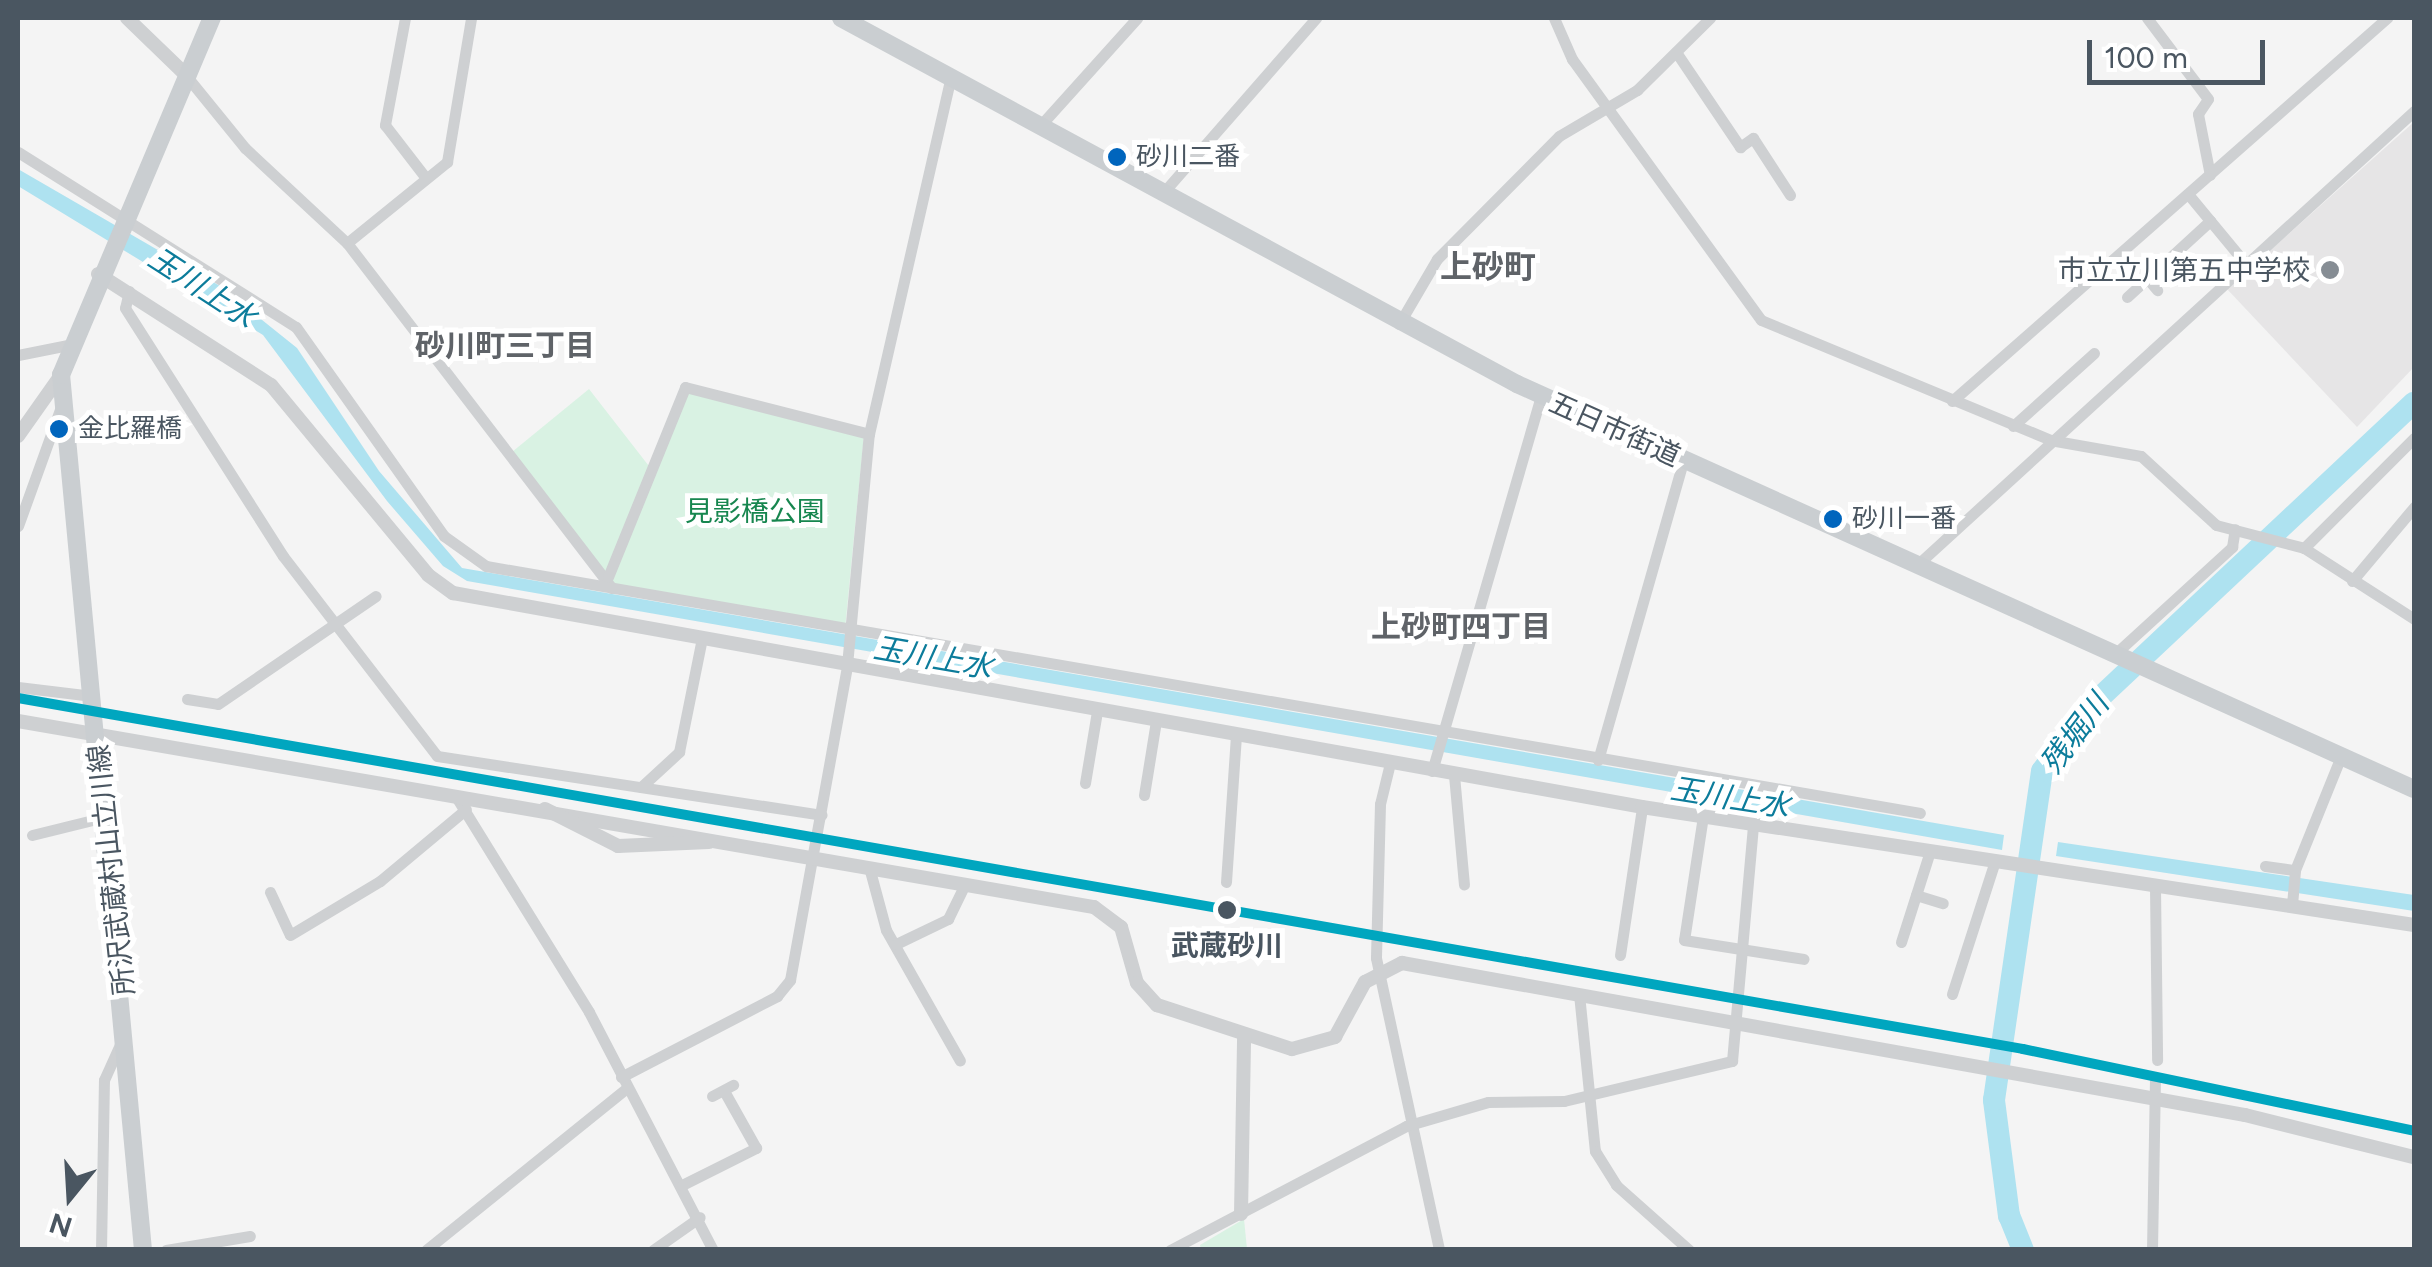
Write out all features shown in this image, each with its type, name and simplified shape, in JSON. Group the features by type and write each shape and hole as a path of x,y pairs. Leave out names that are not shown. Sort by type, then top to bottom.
{"main road":[{"path":"122,217 212,18"},
{"name":"五日市街道","path":"844,18 1399,324 1523,379 1541,396 2414,789"},
{"name":"所沢武蔵村山立川線","path":"122,217 68,344 61,375 127,1031 143,1250"}],"street":[{"path":"128,18 184,74 245,148 347,243 610,583"},
{"path":"405,18 385,125 426,178"},
{"path":"347,243 448,160 471,18"},
{"path":"1039,126 1137,18"},
{"path":"1162,194 1316,18"},
{"path":"1554,18 1610,108 1761,320 2050,440 2142,456 2216,525 2299,546 2414,619"},
{"path":"1399,324 1436,258 1559,136 1610,108 1710,18"},
{"path":"2146,18 2208,99 2198,114 2210,175"},
{"path":"1952,401 2387,18"},
{"path":"1676,52 1740,146 1753,138 1790,196"},
{"path":"426,1250 624,1083 785,988 821,815 846,662 869,434 951,77"},
{"path":"1917,564 2414,111"},
{"path":"18,152 296,327 359,427 465,556 1440,738 1920,813"},
{"path":"2188,194 2245,263"},
{"path":"2127,297 2210,221"},
{"path":"101,266 129,292 239,356 298,410 441,586 702,638 1433,768 1454,775 2154,887 2292,899 2414,925"},
{"path":"2147,278 2157,290"},
{"path":"129,292 125,308 332,624 437,756 821,815"},
{"path":"18,355 68,344"},
{"path":"2013,426 2094,353"},
{"path":"18,436 61,375"},
{"path":"610,583 686,387 869,434"},
{"path":"1433,768 1541,396"},
{"path":"18,526 64,401"},
{"path":"2299,546 2414,438"},
{"path":"1598,760 1684,459"},
{"path":"2352,581 2414,507"},
{"path":"2119,656 2232,547 2235,529"},
{"path":"187,699 218,704 376,596"},
{"path":"642,787 679,752 702,638"},
{"path":"18,686 92,696"},
{"path":"1085,783 1097,711"},
{"path":"18,721 545,808 1108,914 1152,1000 1292,1050 1319,1047 1342,1030 1381,969"},
{"path":"1144,796 1156,721"},
{"path":"1226,882 1236,736"},
{"path":"2292,899 2295,873 2342,756"},
{"path":"1390,763 1380,804 1381,969 1406,1126 1439,1250"},
{"path":"1454,775 1464,885"},
{"path":"456,795 682,1185 713,1250"},
{"path":"1620,955 1642,807"},
{"path":"545,808 618,846 715,841"},
{"path":"270,892 290,935 380,882 466,809"},
{"path":"1703,816 1684,940 1804,959"},
{"path":"32,835 106,817"},
{"path":"1170,1250 1406,1126 1488,1102 1589,1095 1732,1060 1753,824"},
{"path":"1901,942 1930,851"},
{"path":"1952,994 2002,862"},
{"path":"2265,866 2295,873"},
{"path":"869,868 896,944 960,1060"},
{"path":"896,944 948,919 964,884"},
{"path":"2154,887 2157,1060"},
{"path":"1916,895 1943,903"},
{"path":"1381,969 1427,966 2152,1099 2414,1157"},
{"path":"1579,994 1596,1151 1616,1185 1689,1250"},
{"path":"101,1250 104,1080 127,1031"},
{"path":"1241,1214 1244,1034"},
{"path":"2152,1250 2152,1099 2156,1078"},
{"path":"682,1185 756,1148 723,1091"},
{"path":"652,1250 700,1217"},
{"path":"166,1250 250,1236"}],"shaded area":[{"name":"市立立川第五中学校","path":"2414,122 2414,367 2357,427 2227,289"}],"green space":[{"name":"見影橋公園","path":"589,389 652,470 689,392 864,435 845,629 615,584 512,452"},
{"path":"1244,1219 1247,1249 1201,1249 1200,1245"}],"water":[{"name":"玉川上水","path":"18,169 220,286 297,348 379,471 462,568 2004,835 2002,850 467,581 443,566 387,501 263,335 18,186"},
{"path":"2058,842 2414,895 2414,911 2056,856"}],"waterway":[{"name":"残堀川","path":"2023,1250 2009,1216 1994,1100 2042,771 2093,704 2414,403"}],"transit line":[{"path":"18,698 2023,1049 2414,1131"}],"place":[{"name":"砂川二番","path":"1117,157"},
{"name":"市立立川第五中学校","path":"2330,270"},
{"name":"金比羅橋","path":"59,429"},
{"name":"砂川一番","path":"1833,519"},
{"name":"武蔵砂川","path":"1227,910"}],"district":[{"name":"上砂町","path":"1488,267"},
{"name":"砂川町三丁目","path":"505,346"},
{"name":"上砂町四丁目","path":"1461,627"}]}
